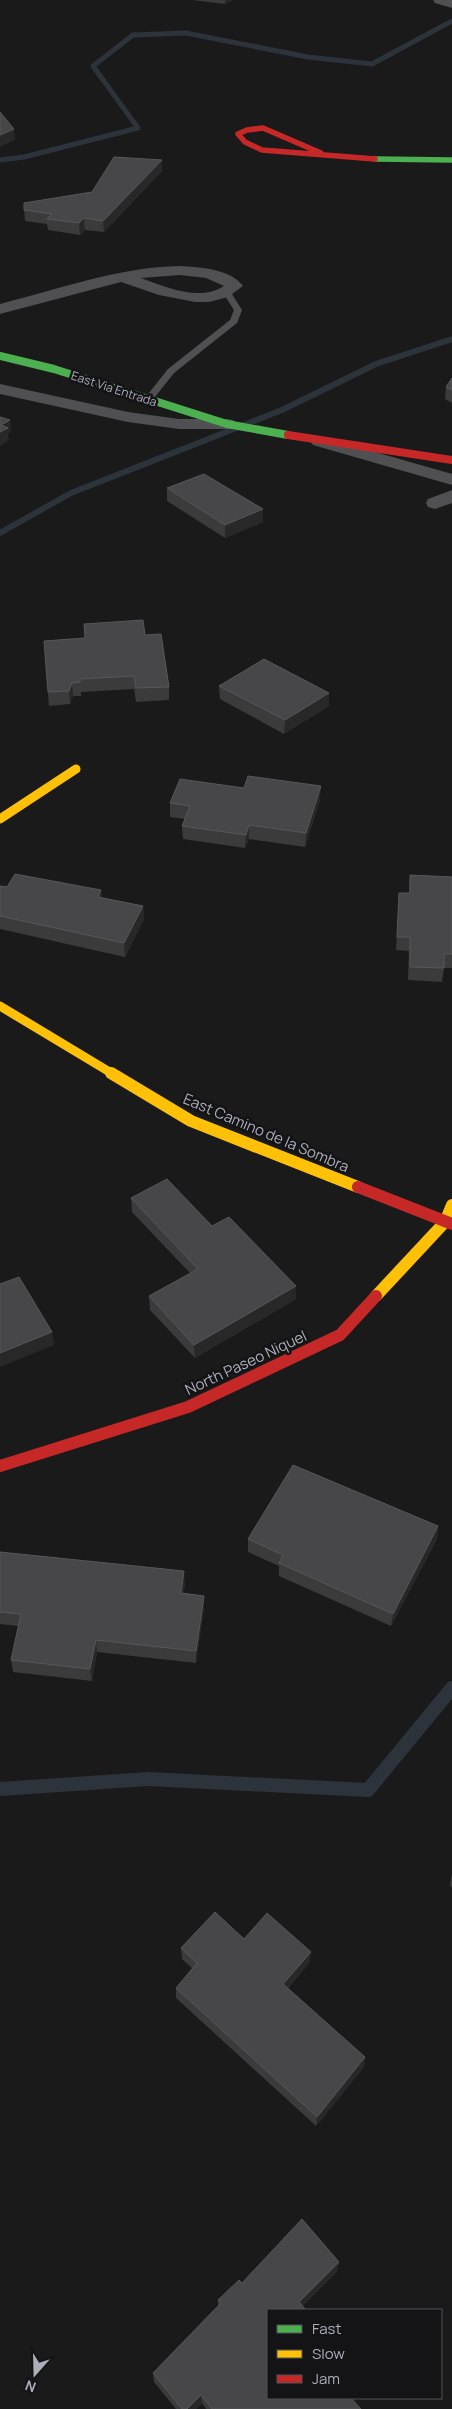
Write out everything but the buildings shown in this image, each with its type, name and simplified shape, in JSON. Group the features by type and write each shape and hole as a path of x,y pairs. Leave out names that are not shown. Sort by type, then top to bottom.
{"street":[{"path":"439,0 452,4"},
{"path":"321,153 299,144 282,133 263,127 248,128 238,134 245,142 262,150 321,153 383,160 452,160"},
{"path":"0,309 122,277 166,272 195,271 224,277 235,286 226,293 207,297 183,297 122,277"},
{"name":"East Via Entrada","path":"0,356 54,370 227,424 313,440 452,460"},
{"name":"East Via Entrada","path":"0,389 128,417 179,424 227,424"},
{"name":"East Via Entrada","path":"313,440 452,480"},
{"path":"0,819 76,768"},
{"name":"East Camino de la Sombra","path":"0,1006 191,1121 448,1223"},
{"name":"North Paseo Niquel","path":"0,1466 188,1407 340,1335 448,1223 452,1205"}],"lane":[{"path":"148,400 171,371 234,321 238,310 226,293"}],"waterway":[{"path":"0,160 24,157 138,128 93,66 133,35 186,33 308,57 372,64 452,21"},
{"path":"0,533 71,493 282,410 376,364 452,339"},
{"path":"0,1789 148,1779 368,1790 452,1688"}],"traffic: fast":[{"path":"375,159 452,160"},
{"path":"0,356 54,369 227,424 288,435"}],"traffic: slow":[{"path":"0,819 76,769"},
{"path":"0,1006 191,1121 358,1187"},
{"path":"376,1296 445,1222 452,1205"}],"traffic: jam":[{"path":"321,153 263,128 247,130 238,134 245,142 262,150 375,159"},
{"path":"288,435 452,460"},
{"path":"358,1187 452,1224"},
{"path":"0,1466 188,1407 340,1335 376,1296"}]}
